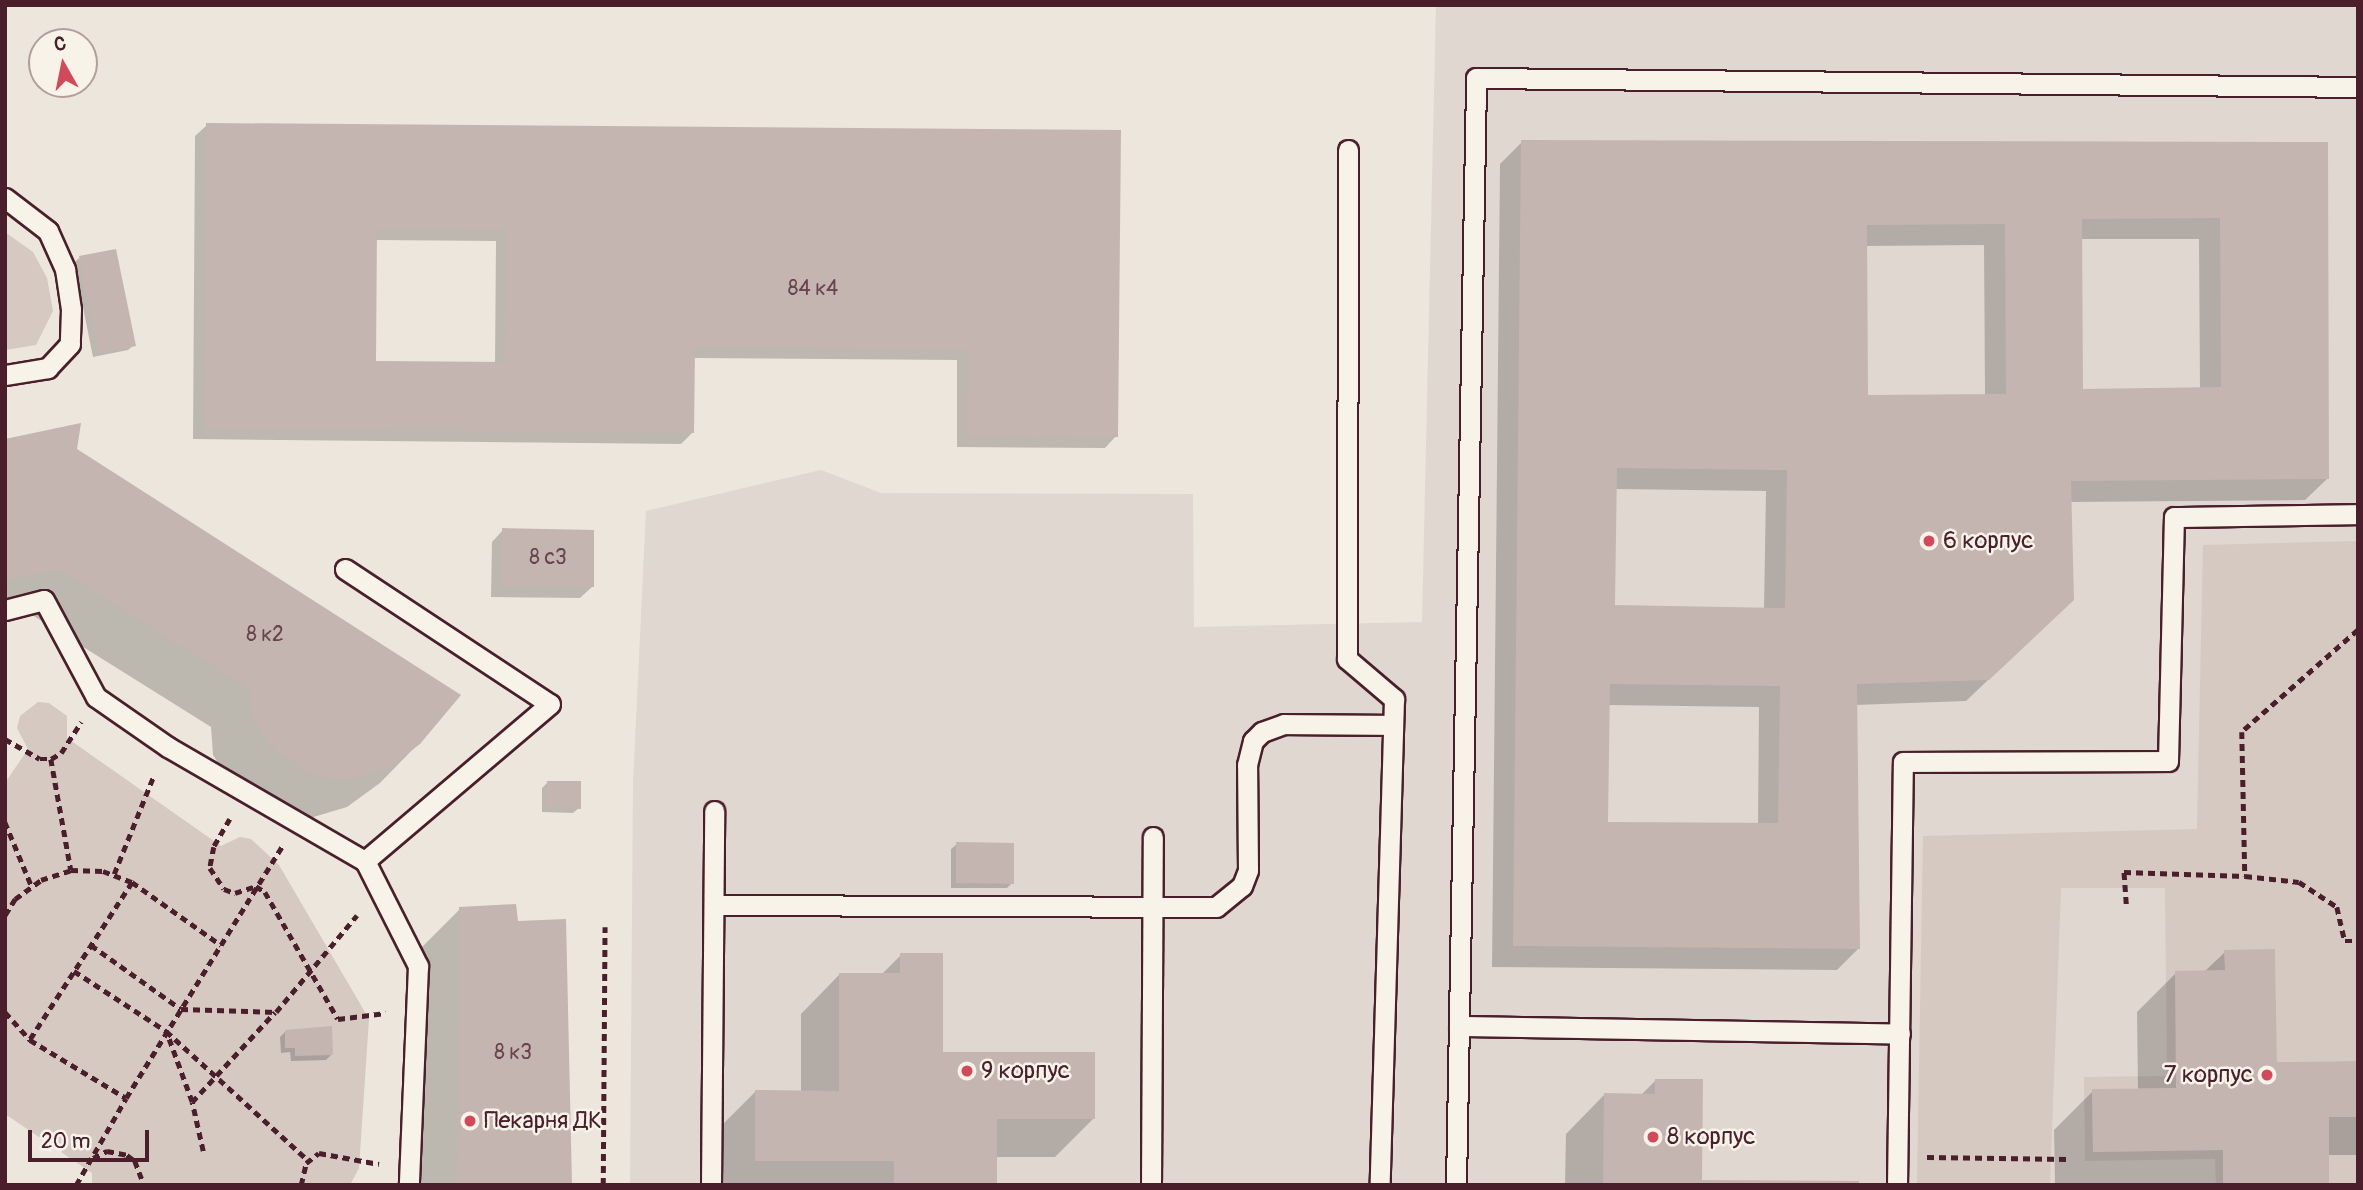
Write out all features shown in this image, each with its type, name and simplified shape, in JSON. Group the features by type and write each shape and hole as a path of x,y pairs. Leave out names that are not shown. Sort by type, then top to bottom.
{"lane":[{"path":"1456,1185 1476,78 2358,87"},
{"path":"1348,150 1348,659 1394,699 1380,1185"},
{"path":"5,198 48,231 65,269 71,309 70,344 48,368 5,375"},
{"path":"1897,1185 1903,762 2168,761 2174,517 2358,514"},
{"path":"345,569 550,704 365,861"},
{"path":"5,610 44,600 96,697 168,747 365,861 418,966 410,1177"},
{"path":"715,905 1152,909 1216,907 1242,886 1248,870 1248,752 1262,732 1284,724 1393,725"},
{"path":"711,1185 714,811"},
{"path":"1151,1185 1153,837"},
{"path":"1459,1026 1900,1034"}],"path":[{"path":"2245,876 2242,732 2358,630"},
{"path":"5,738 40,759 51,759 61,753 96,697"},
{"path":"114,874 139,805 168,747"},
{"path":"51,759 71,870"},
{"path":"246,792 214,847 210,868 224,889 235,893 257,886"},
{"path":"5,822 32,887"},
{"path":"76,1185 166,1031 297,822"},
{"path":"5,915 15,899 32,887 71,870 114,874 132,882 221,945"},
{"path":"2126,904 2124,872 2245,876 2299,882 2337,907 2346,941 2358,941"},
{"path":"30,1040 132,882"},
{"path":"257,886 265,892 338,1019 416,1009"},
{"path":"192,1101 276,1012 309,968 380,890"},
{"path":"603,1185 605,927"},
{"path":"91,945 181,1009 276,1012"},
{"path":"74,971 166,1031 217,1074 308,1160"},
{"path":"5,1012 30,1040 126,1098"},
{"path":"166,1031 192,1101 202,1151"},
{"path":"90,1160 98,1154 117,1151 135,1161 142,1179"},
{"path":"308,1160 327,1153 410,1177"},
{"path":"1898,1156 2067,1159"},
{"path":"301,1185 308,1160"}],"shaded area":[{"path":"1436,5 2358,5 2358,1185 630,1185 633,783 646,511 821,470 881,493 1193,494 1194,627 1422,622"},
{"path":"5,232 33,252 47,278 53,311 36,345 5,350"},
{"path":"2358,541 2358,1061 2277,1062 2275,950 2225,950 2225,970 2176,1088 2092,1089 2093,1152 2223,1150 2223,1185 2216,1185 2215,1159 2085,1161 2084,1077 2167,1076 2165,888 2061,888 2050,1185 1917,1185 1923,836 2197,829 2203,545"},
{"path":"38,702 49,703 67,716 67,738 221,846 240,837 251,839 279,865 369,1019 359,1168 350,1185 92,1185 92,1173 5,1114 5,783 28,749 17,728 20,716"},
{"path":"2329,1117 2358,1117 2358,1185 2329,1185"}],"building":[{"path":"206,123 1121,130 1118,437 967,436 968,350 695,347 694,433 204,429","holes":["377,229 506,230 505,362 376,361"]},
{"name":"6 корпус","path":"1521,140 2328,142 2329,479 2071,481 2074,600 1989,680 1857,684 1860,949 1513,946","holes":["2220,218 2221,387 2083,389 2082,219","2005,224 2006,394 1868,395 1867,225","1617,468 1787,470 1785,608 1615,605","1610,684 1780,686 1778,823 1608,822"]},
{"path":"116,249 136,346 98,353 79,256"},
{"path":"81,423 77,449 461,695 420,744 387,769 347,781 311,775 271,746 251,716 249,689 60,570 5,580 5,439"},
{"path":"502,528 594,530 594,587 502,586"},
{"path":"547,781 581,781 581,809 546,807"},
{"path":"956,842 1014,843 1014,884 956,883"},
{"path":"516,904 518,921 566,919 572,1185 457,1185 459,907"},
{"name":"7 корпус","path":"2275,949 2277,1062 2358,1061 2358,1117 2329,1117 2329,1185 2223,1185 2223,1150 2093,1152 2092,1089 2176,1088 2175,971 2225,970 2224,950"},
{"name":"9 корпус","path":"900,953 943,953 943,1052 1095,1052 1095,1119 997,1119 997,1185 894,1185 894,1161 755,1161 755,1090 839,1091 839,973 900,973"},
{"path":"332,1026 333,1055 295,1056 295,1048 285,1048 285,1030"},
{"name":"8 корпус","path":"1655,1079 1703,1079 1702,1180 1859,1181 1859,1185 1603,1185 1604,1093 1655,1094"}],"place":[{"name":"6 корпус","path":"1929,541"},
{"name":"9 корпус","path":"967,1071"},
{"name":"7 корпус","path":"2267,1075"},
{"name":"Пекарня ДК","path":"470,1121"},
{"name":"8 корпус","path":"1653,1137"}]}
